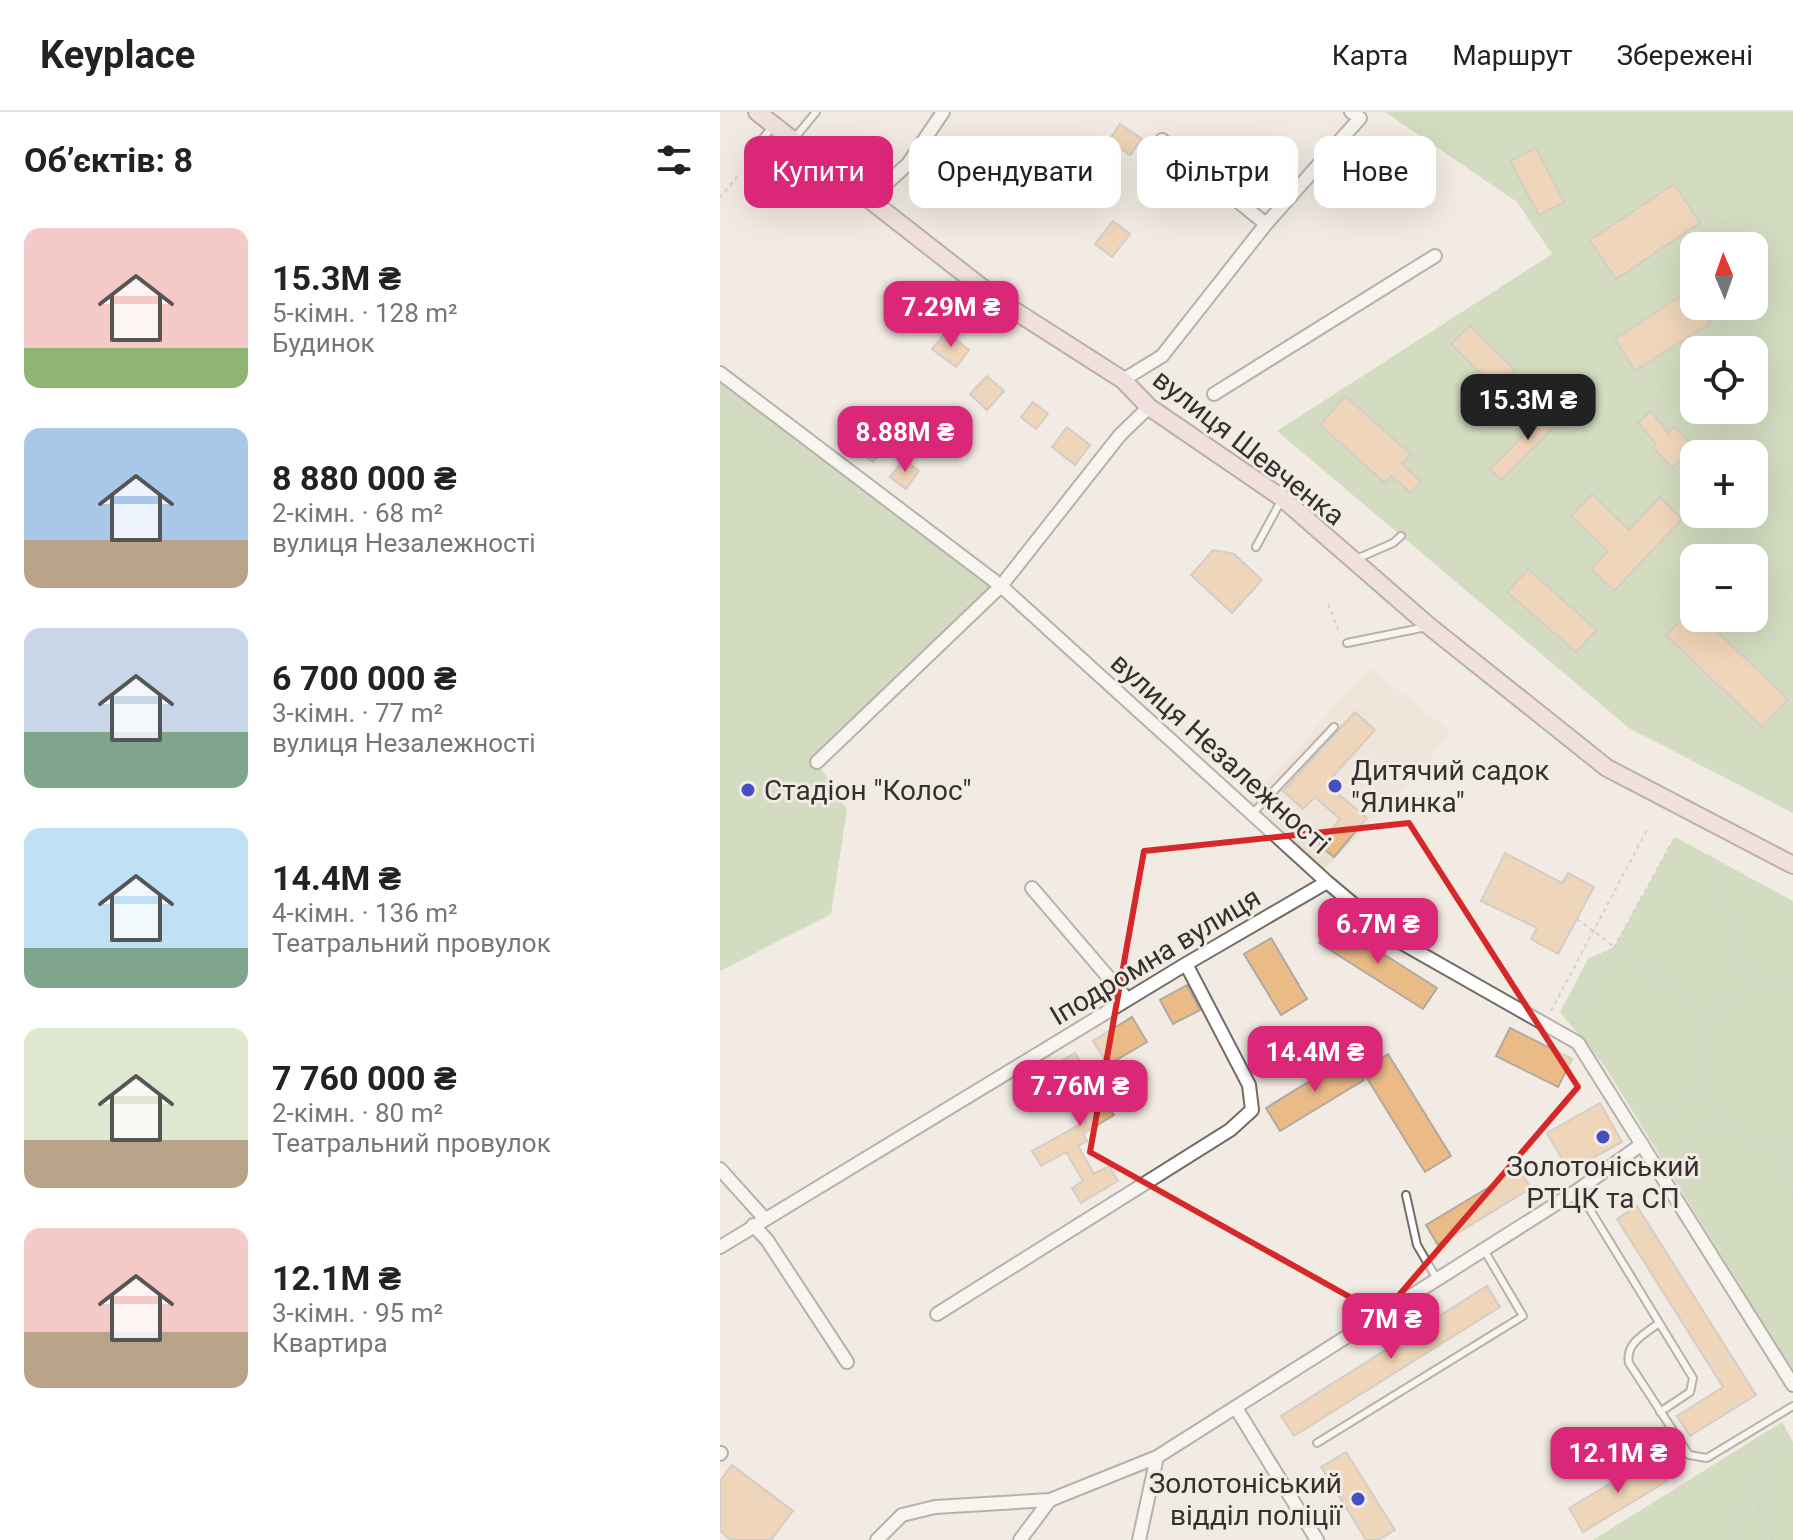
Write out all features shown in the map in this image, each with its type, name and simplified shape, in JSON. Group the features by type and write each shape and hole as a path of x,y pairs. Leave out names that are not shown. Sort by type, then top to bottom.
{"main road":[{"name":"вулиця Шевченка","path":"757,112 788,136"},
{"name":"вулиця Шевченка","path":"880,208 998,300 1123,380 1149,407 1282,498 1429,626 1607,768 1793,865"}],"street":[{"path":"893,177 908,164 943,112"},
{"path":"1123,380 1162,356 1266,224 1360,118 1351,112"},
{"path":"1246,208 1266,224"},
{"path":"1214,394 1435,256"},
{"name":"вулиця Незалежності","path":"720,373 1001,586 1327,882 1395,939 1578,1043 1793,1385"},
{"path":"817,762 1001,586 1120,435 1149,407"},
{"name":"Іподромна вулиця","path":"720,1247 1127,999 1327,882"},
{"path":"1032,888 1127,999"},
{"path":"937,1314 1230,1130 1252,1110 1249,1085 1186,964"},
{"path":"877,1540 902,1515 935,1507 1050,1500 1157,1457 1578,1190 1642,1144"},
{"path":"720,1169 765,1219"},
{"path":"753,1225 767,1240 847,1362"},
{"path":"1236,1408 1317,1540"},
{"path":"1139,1540 1157,1457"},
{"path":"1020,1540 1050,1500"}],"lane":[{"path":"796,136 816,112"},
{"path":"765,136 774,125"},
{"path":"1256,547 1282,498"},
{"path":"1351,561 1401,536"},
{"path":"1344,641 1429,626"},
{"path":"1252,814 1334,727"},
{"path":"1578,1190 1693,1378 1690,1392 1660,1412"},
{"path":"1406,1195 1417,1245 1437,1279"},
{"path":"1317,1443 1523,1316 1484,1250"},
{"path":"1659,1323 1632,1344 1627,1354 1629,1363 1689,1455 1707,1458 1793,1406"}],"path":[{"path":"720,198 740,173"},
{"path":"720,393 868,503"},
{"path":"1328,604 1344,641"},
{"path":"1545,1024 1648,828"},
{"path":"1571,1025 1675,837"},
{"path":"1709,855 1749,988"},
{"path":"1577,919 1711,1019"},
{"path":"1793,984 1771,983 1749,988 1733,997 1711,1019 1701,1047 1700,1068 1704,1088 1723,1118 1742,1131 1764,1139 1793,1138"},
{"path":"1652,1121 1704,1088"},
{"path":"1671,1153 1723,1118"},
{"path":"1787,1140 1793,1201"},
{"path":"1730,1540 1787,1420"},
{"path":"1759,1508 1776,1473"},
{"path":"1751,1495 1772,1540"}],"highlighted area":[{"path":"1409,823 1578,1087 1382,1315 1090,1152 1144,851"}],"shaded area":[{"name":"Дитячий садок \"Ялинка\"","path":"1369,668 1450,730 1424,768 1324,870 1248,803"}],"green space":[{"path":"1385,112 1793,112 1793,813 1629,728 1277,431 1552,254 1517,202 1436,147 1436,136 1420,136"},
{"path":"720,373 1001,586 817,762 847,810 831,914 720,971"},
{"path":"1675,837 1793,901 1793,1372 1604,1065 1560,1012 1588,959 1614,947"},
{"path":"1782,1422 1793,1442 1793,1540 1593,1540"}],"building":[{"path":"1120,124 1138,136 1137,146 1130,155 1121,149 1121,136 1112,136"},
{"path":"1536,148 1564,202 1539,215 1510,161"},
{"path":"1674,184 1700,223 1686,232 1680,232 1680,236 1616,279 1590,240"},
{"path":"1113,221 1130,234 1112,257 1095,244"},
{"path":"1680,297 1680,320 1708,320 1710,323 1690,336 1680,336 1680,342 1635,371 1615,339"},
{"path":"1470,326 1515,370 1497,389 1451,344"},
{"path":"946,332 969,350 956,367 932,349"},
{"path":"987,376 1004,391 987,410 970,394"},
{"path":"1345,396 1411,454 1402,464 1421,481 1411,493 1391,476 1385,483 1320,425"},
{"path":"1033,402 1048,414 1036,429 1021,417"},
{"path":"1554,405 1565,416 1501,480 1490,469"},
{"path":"1651,411 1668,433 1675,427 1687,440 1680,440 1680,461 1672,468 1653,447 1656,444 1638,422"},
{"path":"1067,427 1090,445 1075,465 1052,447"},
{"path":"868,429 887,445 873,462 854,446"},
{"path":"904,459 919,471 906,489 890,477"},
{"path":"1592,494 1629,530 1660,497 1680,517 1680,521 1614,591 1591,569 1608,551 1571,516"},
{"path":"1213,550 1234,554 1262,580 1232,613 1191,575"},
{"path":"1528,569 1597,630 1576,652 1507,592"},
{"path":"1680,620 1680,632 1718,632 1788,699 1762,727 1666,635"},
{"path":"1355,712 1375,730 1326,784 1367,818 1334,857 1319,845 1340,819 1315,797 1303,809 1283,791"},
{"path":"1505,853 1562,883 1568,873 1594,887 1558,954 1531,939 1537,928 1481,901"},
{"path":"1333,922 1437,988 1423,1009 1319,943"},
{"path":"1271,938 1307,999 1281,1015 1244,954"},
{"path":"1187,985 1200,1010 1173,1024 1160,1000"},
{"path":"1132,1017 1147,1042 1108,1065 1093,1041"},
{"path":"1510,1028 1572,1059 1558,1087 1496,1056"},
{"path":"1075,1053 1114,1115 1083,1134 1087,1141 1078,1146 1094,1174 1109,1166 1118,1181 1081,1203 1072,1188 1083,1181 1066,1152 1041,1166 1032,1151 1086,1121 1052,1066"},
{"path":"1388,1054 1451,1156 1425,1172 1362,1070"},
{"path":"1349,1057 1364,1080 1280,1131 1266,1108"},
{"name":"Золотоніський РТЦК та СП","path":"1600,1103 1622,1142 1569,1171 1547,1133"},
{"path":"1519,1169 1531,1188 1438,1245 1426,1225"},
{"path":"1637,1206 1756,1395 1690,1436 1677,1416 1723,1387 1617,1219"},
{"path":"1487,1286 1500,1307 1294,1436 1281,1416"},
{"name":"Золотоніський відділ поліції","path":"1346,1452 1395,1530 1378,1540 1366,1540 1321,1467"},
{"path":"1653,1458 1667,1481 1583,1532 1569,1508"},
{"path":"732,1465 793,1511 771,1540 731,1540 720,1531 720,1481"}],"place":[{"name":"Дитячий садок \"Ялинка\"","path":"1335,786"},
{"name":"Стадіон \"Колос\"","path":"748,790"},
{"name":"Золотоніський РТЦК та СП","path":"1603,1137"},
{"name":"Золотоніський відділ поліції","path":"1358,1499"}]}
